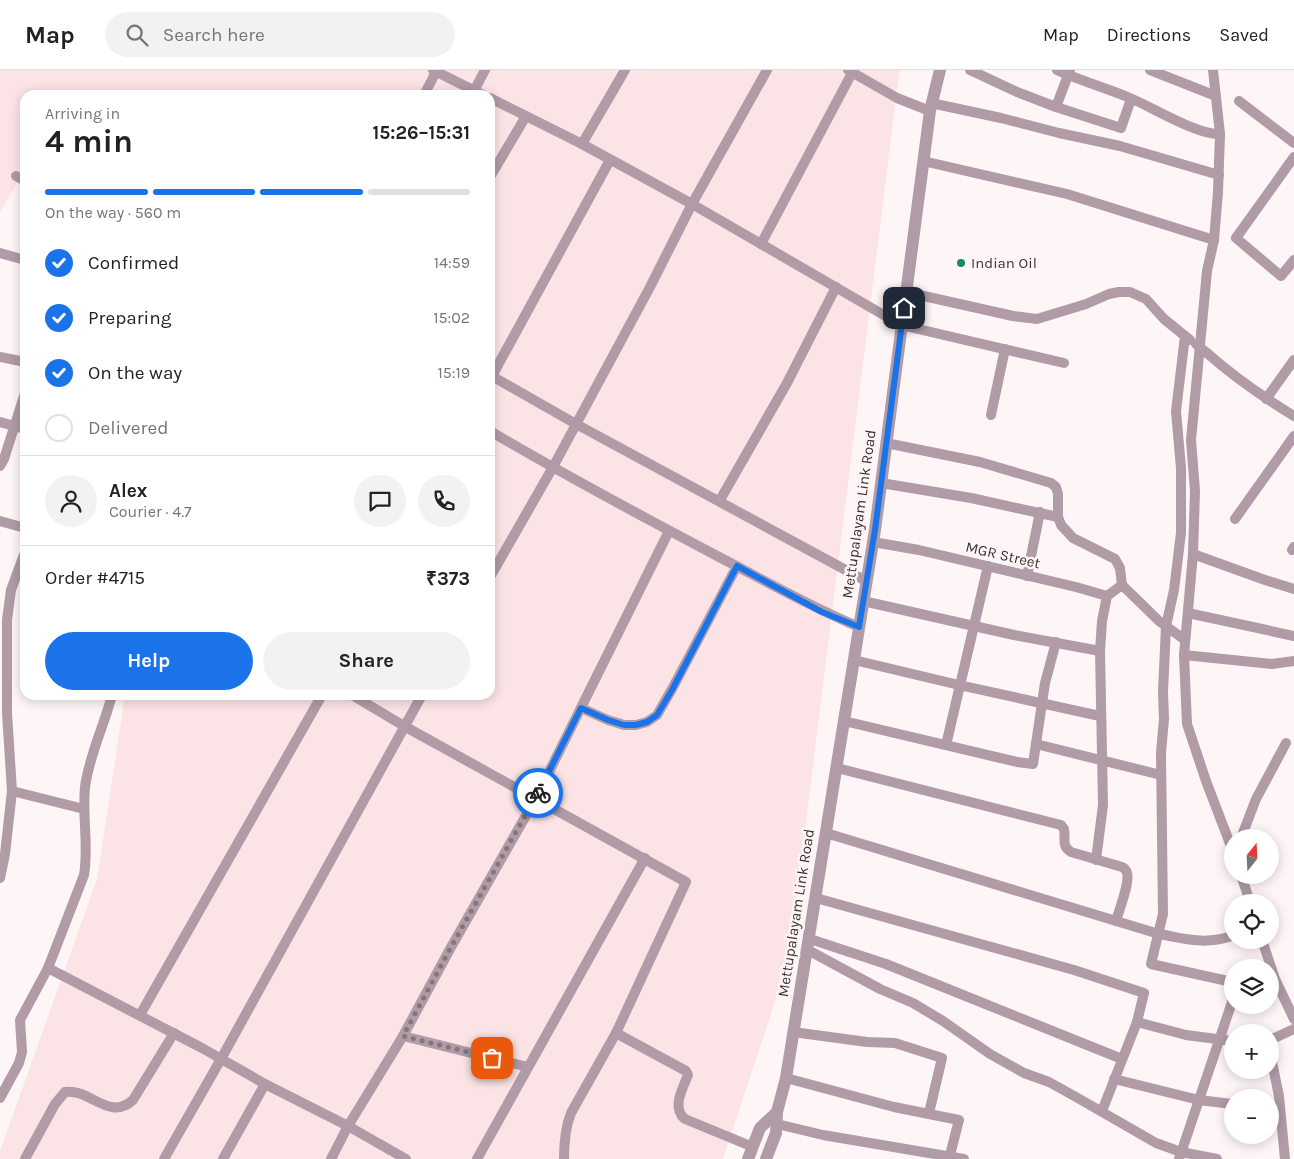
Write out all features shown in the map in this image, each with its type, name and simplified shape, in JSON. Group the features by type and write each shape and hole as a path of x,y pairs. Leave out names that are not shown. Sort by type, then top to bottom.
{"street":[{"path":"480,90 485,70"},
{"path":"582,144 625,70"},
{"path":"495,568 553,468 650,287 692,204 767,70"},
{"name":"Mettupalayam Link Road","path":"766,1159 776,1133 777,1118 786,1078 809,944 873,542 931,107 940,70"},
{"path":"970,70 1056,108 1121,128 1131,99"},
{"path":"1058,70 1069,72 1199,130 1220,134"},
{"path":"1150,70 1216,96"},
{"path":"1213,70 1220,134 1219,175 1214,240 1207,271 1192,440 1195,491 1193,554 1184,655 1187,724 1225,829"},
{"path":"426,90 434,71 473,90"},
{"path":"761,244 850,71 897,98 931,107 1001,118 1120,146 1219,175"},
{"path":"1056,108 1069,72"},
{"path":"495,100 582,144 692,204 901,325 1064,363"},
{"path":"1239,101 1294,143"},
{"path":"495,169 526,116"},
{"path":"1294,157 1236,238 1281,276 1294,260"},
{"path":"495,368 610,160"},
{"path":"924,161 1068,194 1214,240"},
{"path":"0,253 20,259"},
{"path":"720,500 787,383 836,287"},
{"path":"906,292 1013,316 1037,318 1086,304 1109,294 1130,292 1146,299 1164,320 1231,374 1294,416"},
{"path":"1185,336 1176,410 1181,468 1181,533 1174,590 1166,626 1164,719 1161,753 1163,914 1151,964 1224,980"},
{"path":"991,414 1004,349"},
{"path":"0,357 20,361"},
{"path":"1266,399 1294,360"},
{"path":"495,377 576,424 720,500 866,581"},
{"path":"0,422 20,427 0,466"},
{"path":"495,434 553,468 814,608 859,627"},
{"path":"1235,519 1294,436"},
{"path":"886,443 980,462 1051,483 1056,487 1058,494 1058,517 1061,525 1073,538 1115,560 1120,568 1122,585 1166,626 1185,640"},
{"path":"881,483 946,493 1058,517"},
{"path":"1027,576 1040,512"},
{"path":"0,521 20,527"},
{"path":"331,1159 348,1126 403,1036 536,798 669,530"},
{"name":"MGR Street","path":"873,542 919,550 1107,596"},
{"path":"1193,554 1294,589"},
{"path":"0,878 12,791 5,754 3,712 4,620 11,590 20,566"},
{"path":"581,708 624,725 636,725 647,722 657,715 737,566"},
{"path":"946,745 988,566"},
{"path":"1096,860 1103,805 1100,716 1102,621 1107,596 1122,585"},
{"path":"863,601 1100,651"},
{"path":"1188,613 1294,636"},
{"path":"844,721 1032,764 1042,704 1056,642"},
{"path":"1184,655 1272,664 1294,661"},
{"path":"854,660 959,686 1100,716"},
{"path":"0,1098 19,1063 22,1052 20,1020 48,968 84,875 87,846 84,809 85,786 110,700"},
{"path":"140,1015 319,700"},
{"path":"360,700 686,882 616,1033 571,1113 566,1125 564,1159"},
{"path":"164,1159 419,700"},
{"path":"1244,829 1256,798 1286,743"},
{"path":"1036,744 1161,775"},
{"path":"836,768 1061,825 1064,828 1064,844 1067,849 1122,867 1128,874 1116,921"},
{"path":"12,791 84,809"},
{"path":"826,832 1159,934 1207,942 1224,939"},
{"path":"478,1159 645,858"},
{"path":"816,898 1074,970 1144,993 1137,1022 1102,1111"},
{"path":"809,944 886,964 1122,1059"},
{"path":"809,944 880,989 913,1003 943,1021 990,1054 1024,1073 1049,1082 1180,1156 1216,1159"},
{"path":"1265,949 1275,979 1294,1019"},
{"path":"48,968 174,1033 406,1159"},
{"path":"1180,1156 1228,1014"},
{"path":"1137,1022 1186,1035 1224,1040"},
{"path":"1279,1036 1294,1029"},
{"path":"793,1032 867,1042 895,1043 942,1058 929,1113"},
{"path":"25,1159 55,1104 65,1092 79,1093 114,1108 127,1106 133,1100 174,1033"},
{"path":"616,1033 686,1071 688,1075 678,1106 681,1116 750,1153 760,1128 777,1118 823,1135 949,1158 964,1159"},
{"path":"403,1036 528,1067"},
{"path":"786,1078 894,1106 959,1120 949,1158"},
{"path":"1114,1079 1199,1100 1224,1103"},
{"path":"223,1159 265,1084"},
{"path":"1279,1130 1285,1159"}],"shaded area":[{"path":"0,70 901,70 789,959 723,1159 0,1159 0,1151 97,879 124,700 495,700 495,90 20,90 20,178 0,212"}],"way so far":[{"path":"492,1058 403,1036 538,793"}],"place":[{"name":"Indian Oil","path":"961,263"}],"route":[{"path":"538,793 581,708 624,725 636,725 647,722 657,715 737,566 822,612 859,627 875,530 904,308"}]}
